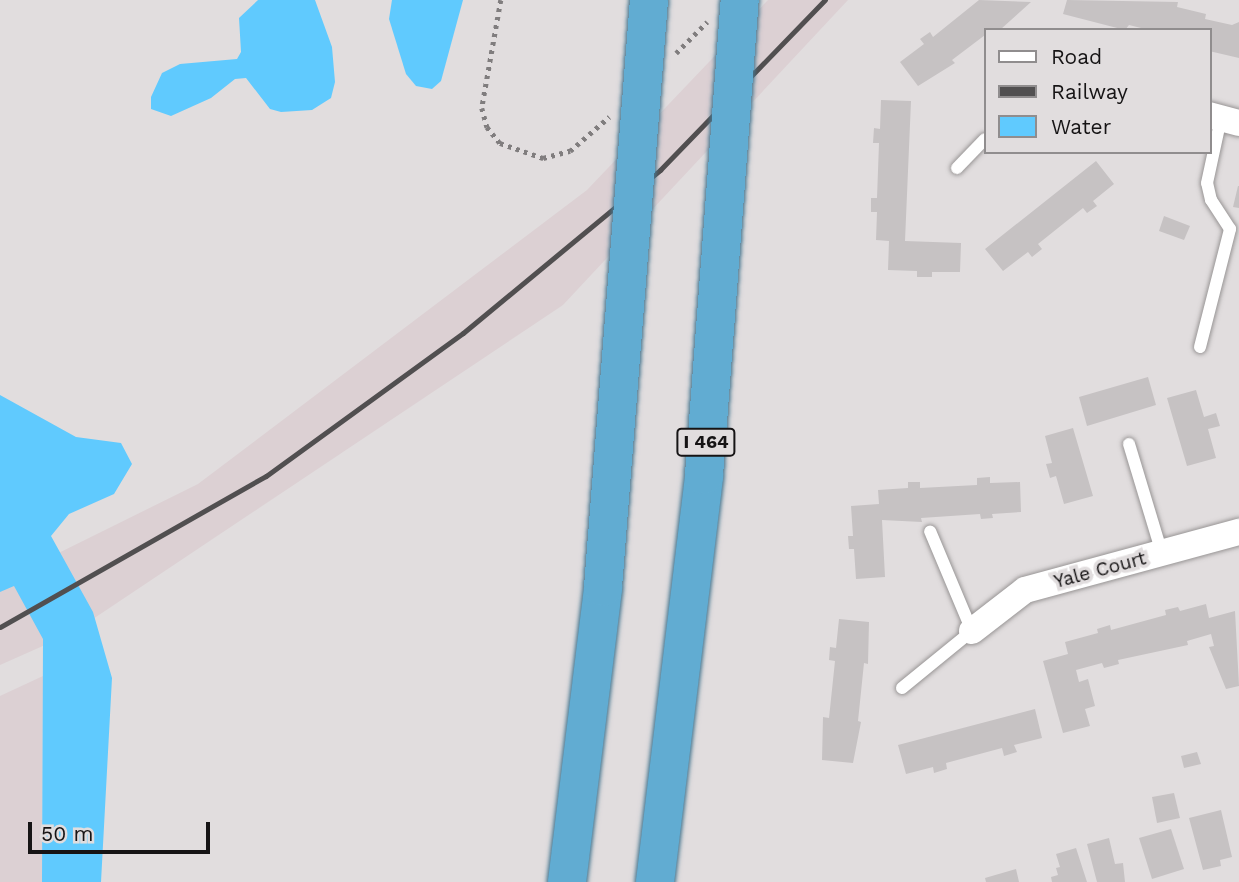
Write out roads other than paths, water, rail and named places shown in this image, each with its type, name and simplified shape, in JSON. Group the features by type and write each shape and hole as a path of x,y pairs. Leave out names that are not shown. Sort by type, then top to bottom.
{"highway":[{"path":"567,882 603,587 649,0"},
{"name":"I 464","path":"655,882 702,489 726,9"}],"street":[{"name":"Yale Court","path":"972,631 1025,590 1239,532"}],"lane":[{"path":"1200,347 1230,229 1211,200 1207,183 1223,119"},
{"path":"957,168 984,140"},
{"path":"1129,444 1162,553"},
{"path":"902,688 972,631 930,531"}],"water":[{"path":"258,0 315,0 332,47 335,82 331,98 312,110 281,112 270,109 246,78 235,79 211,98 171,116 151,109 151,97 162,73 180,64 237,59 241,52 239,18"},
{"path":"392,0 463,0 441,81 432,89 416,86 406,74 389,19"},
{"path":"0,395 76,437 121,443 132,464 114,494 69,514 51,536 93,612 112,678 101,882 42,882 43,639 14,586 0,592"}],"railway":[{"path":"0,627 266,476 463,333 660,170 825,0"}]}
